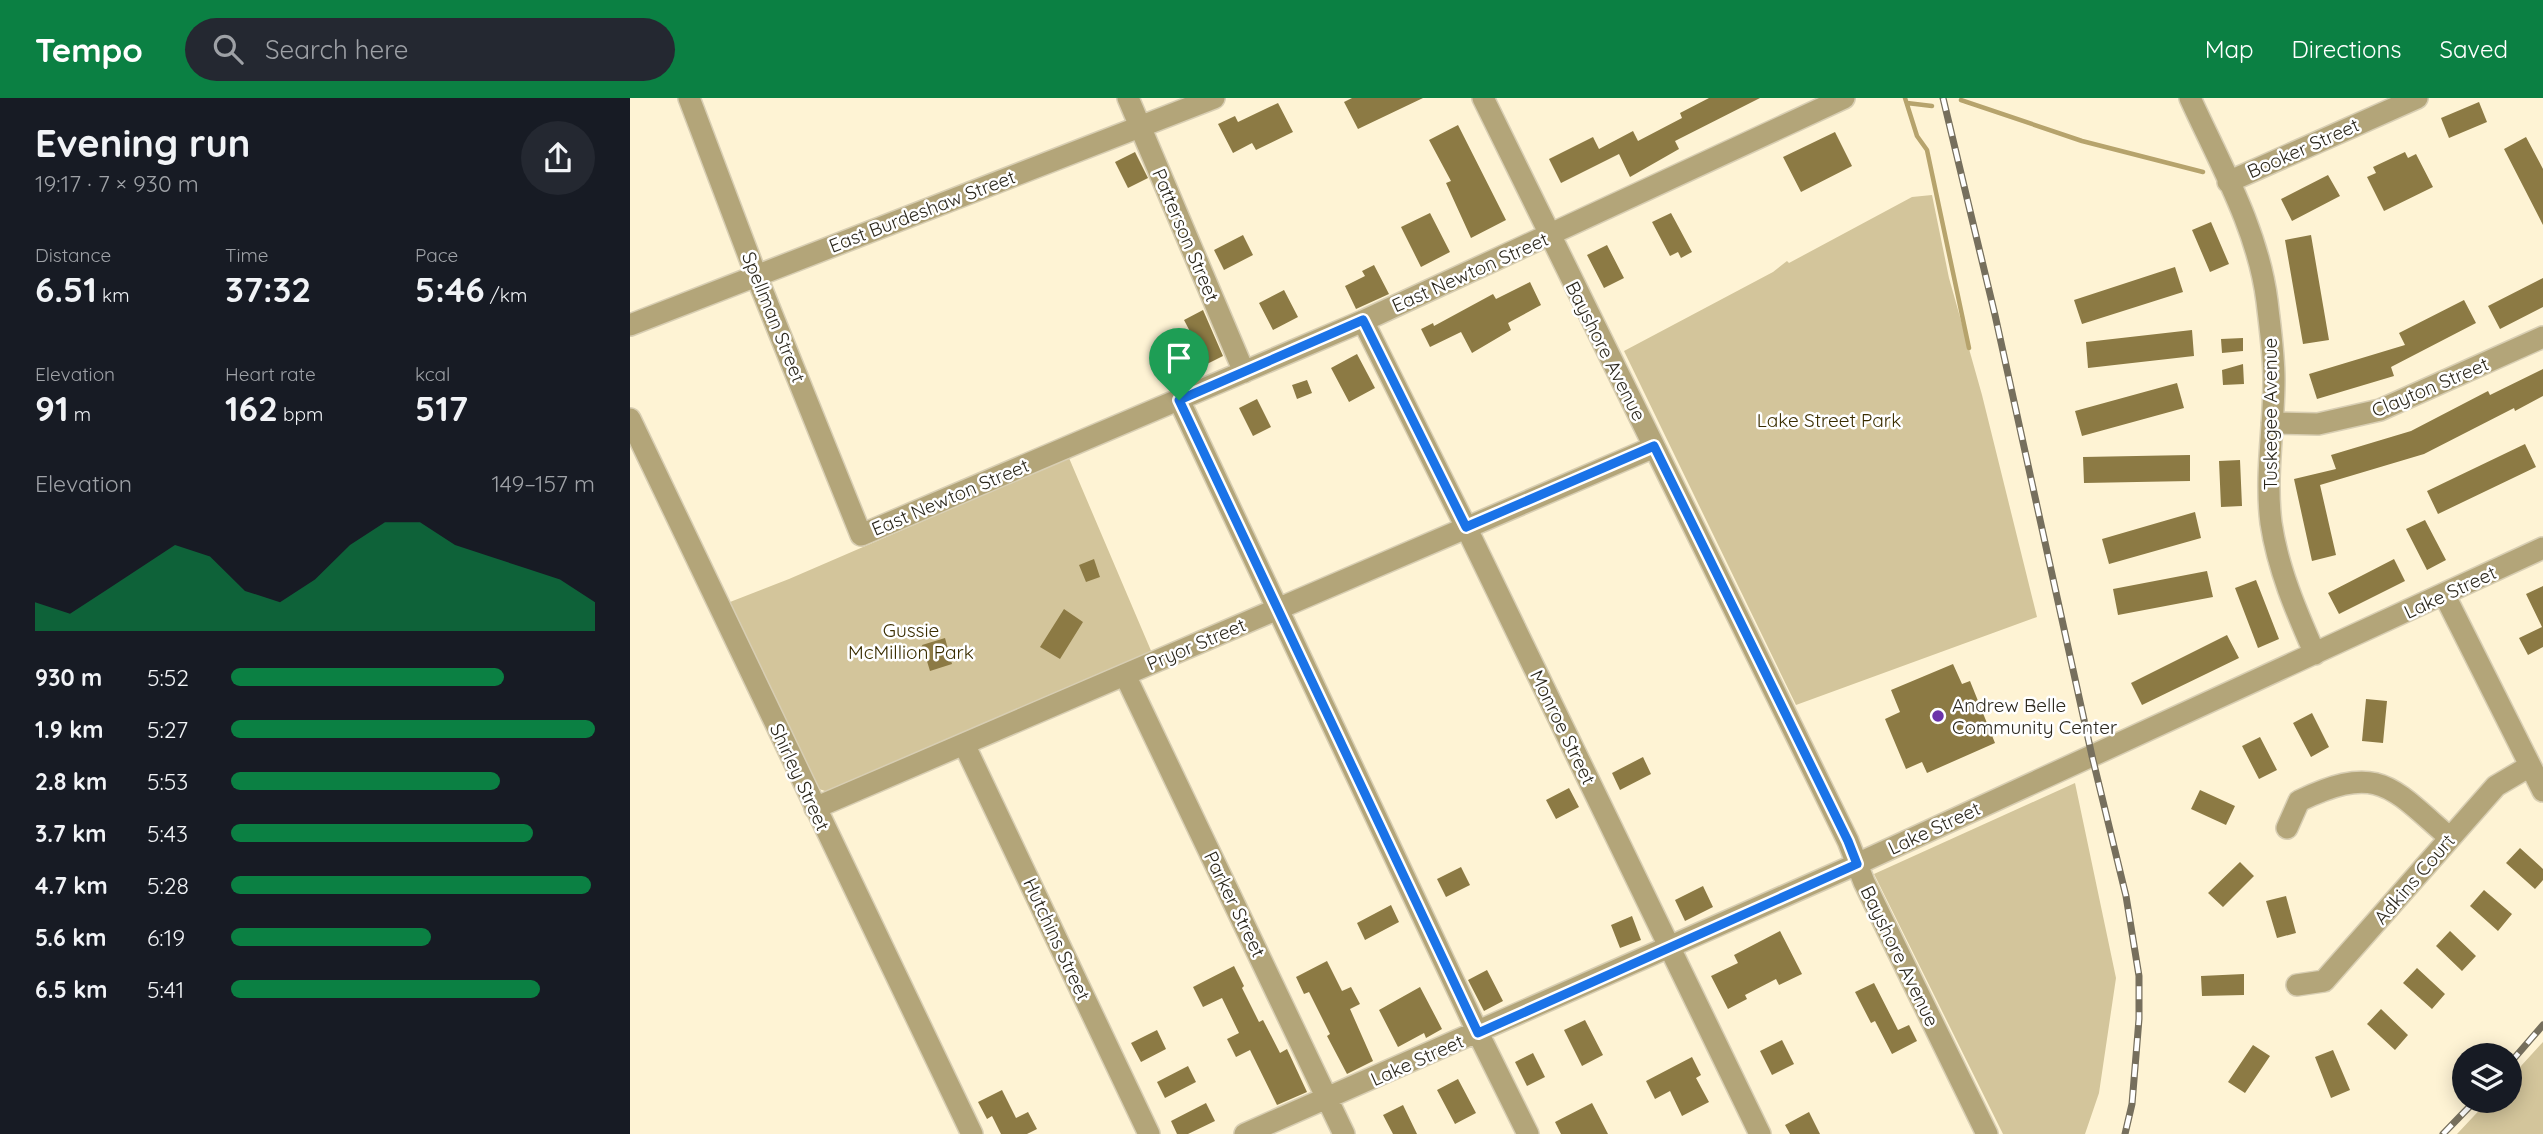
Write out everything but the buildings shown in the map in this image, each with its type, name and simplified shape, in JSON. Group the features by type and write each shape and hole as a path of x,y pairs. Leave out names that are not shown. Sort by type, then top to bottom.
{"street":[{"name":"Spellman Street","path":"689,98 756,275 861,535"},
{"name":"Patterson Street","path":"1128,98 1244,372"},
{"name":"East Burdeshaw Street","path":"630,325 1214,98"},
{"name":"Bayshore Avenue","path":"1483,98 1848,841 1986,1134"},
{"name":"Tuskegee Avenue","path":"2190,98 2256,252 2267,298 2274,380 2268,465 2271,522 2291,598 2315,653"},
{"name":"Booker Street","path":"2228,182 2417,98"},
{"name":"East Newton Street","path":"861,535 1363,320 1549,236 1838,99"},
{"name":"Monroe Street","path":"1363,320 1760,1134"},
{"name":"Clayton Street","path":"2272,423 2318,424 2380,410 2543,337"},
{"path":"1179,400 1528,1134"},
{"name":"Shirley Street","path":"630,419 972,1134"},
{"name":"Pryor Street","path":"815,808 1654,446"},
{"name":"Lake Street","path":"1245,1134 1857,864 2543,548"},
{"path":"2444,594 2543,791"},
{"name":"Parker Street","path":"1125,675 1344,1134"},
{"name":"Hutchins Street","path":"964,744 1149,1134"},
{"name":"Adkins Court","path":"2297,985 2324,981 2496,786 2530,766"},
{"path":"2287,828 2299,801 2330,786 2351,781 2382,786 2400,794 2449,838"}],"green space":[{"name":"Lake Street Park","path":"1932,195 1949,278 1982,395 2037,617 1796,705 1624,351 1773,272 1787,261 1789,263 1912,197"},
{"name":"Gussie McMillion Park","path":"1069,458 1152,653 828,792 816,788 730,602"},
{"path":"2075,783 2116,978 2099,1093 2085,1134 2003,1134 1874,874"},
{"path":"2543,1042 2543,1134 2457,1134 2477,1113 2522,1113 2522,1065"}],"waterway":[{"path":"1905,98 1917,136 1927,150 1969,348"},
{"path":"1961,100 2082,141 2203,172"},
{"path":"1907,103 1932,106"}],"railway":[{"path":"1943,98 1995,315 2092,756 2126,896 2139,976 2139,1019 2132,1104 2125,1134"},
{"path":"2522,1049 2543,1025"},
{"path":"2443,1134 2463,1113"}],"place":[{"name":"Andrew Belle Community Center","path":"1938,716"}],"route":[{"path":"1363,320 1466,527 1654,446 1857,864 1478,1033 1179,400 1363,320"}]}
